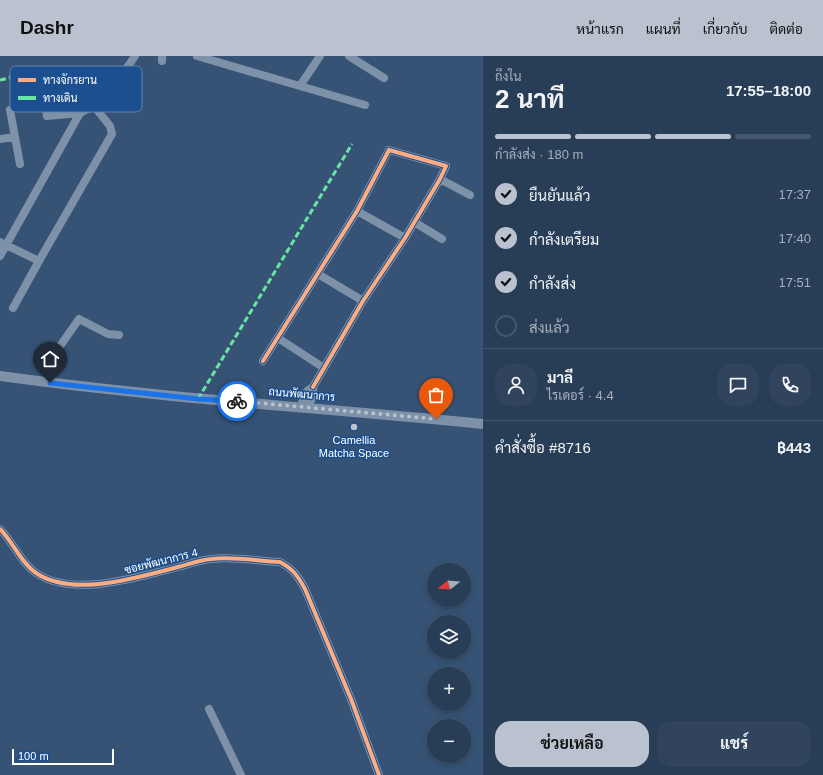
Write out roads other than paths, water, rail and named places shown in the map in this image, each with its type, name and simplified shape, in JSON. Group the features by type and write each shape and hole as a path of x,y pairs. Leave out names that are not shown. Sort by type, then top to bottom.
{"street":[{"path":"128,66 135,56"},
{"path":"196,56 365,105"},
{"path":"349,56 384,78"},
{"path":"300,86 316,57"},
{"path":"10,112 20,164"},
{"path":"46,112 47,116 80,113"},
{"path":"13,308 112,134 110,126 99,112"},
{"path":"39,261 2,249 80,113"},
{"path":"0,139 15,137"},
{"path":"263,361 318,274 389,150 446,166 406,238 363,301 313,387 313,396 304,407"},
{"path":"440,179 470,195"},
{"path":"356,210 406,238"},
{"path":"414,222 442,239"},
{"path":"318,274 363,301"},
{"path":"50,383 58,349 79,319 108,334 119,335"},
{"path":"278,338 324,368"},
{"name":"ถนนพัฒนาการ","path":"0,376 198,399 304,407 483,424"},
{"name":"ซอยพัฒนาการ 4","path":"0,529 10,538 24,560 36,573 54,580 78,585 135,578 210,559 280,562 290,567 298,575 310,601 351,698 379,775"},
{"path":"209,709 241,775"}],"place":[{"name":"Camellia Matcha Space","path":"354,427"}]}
